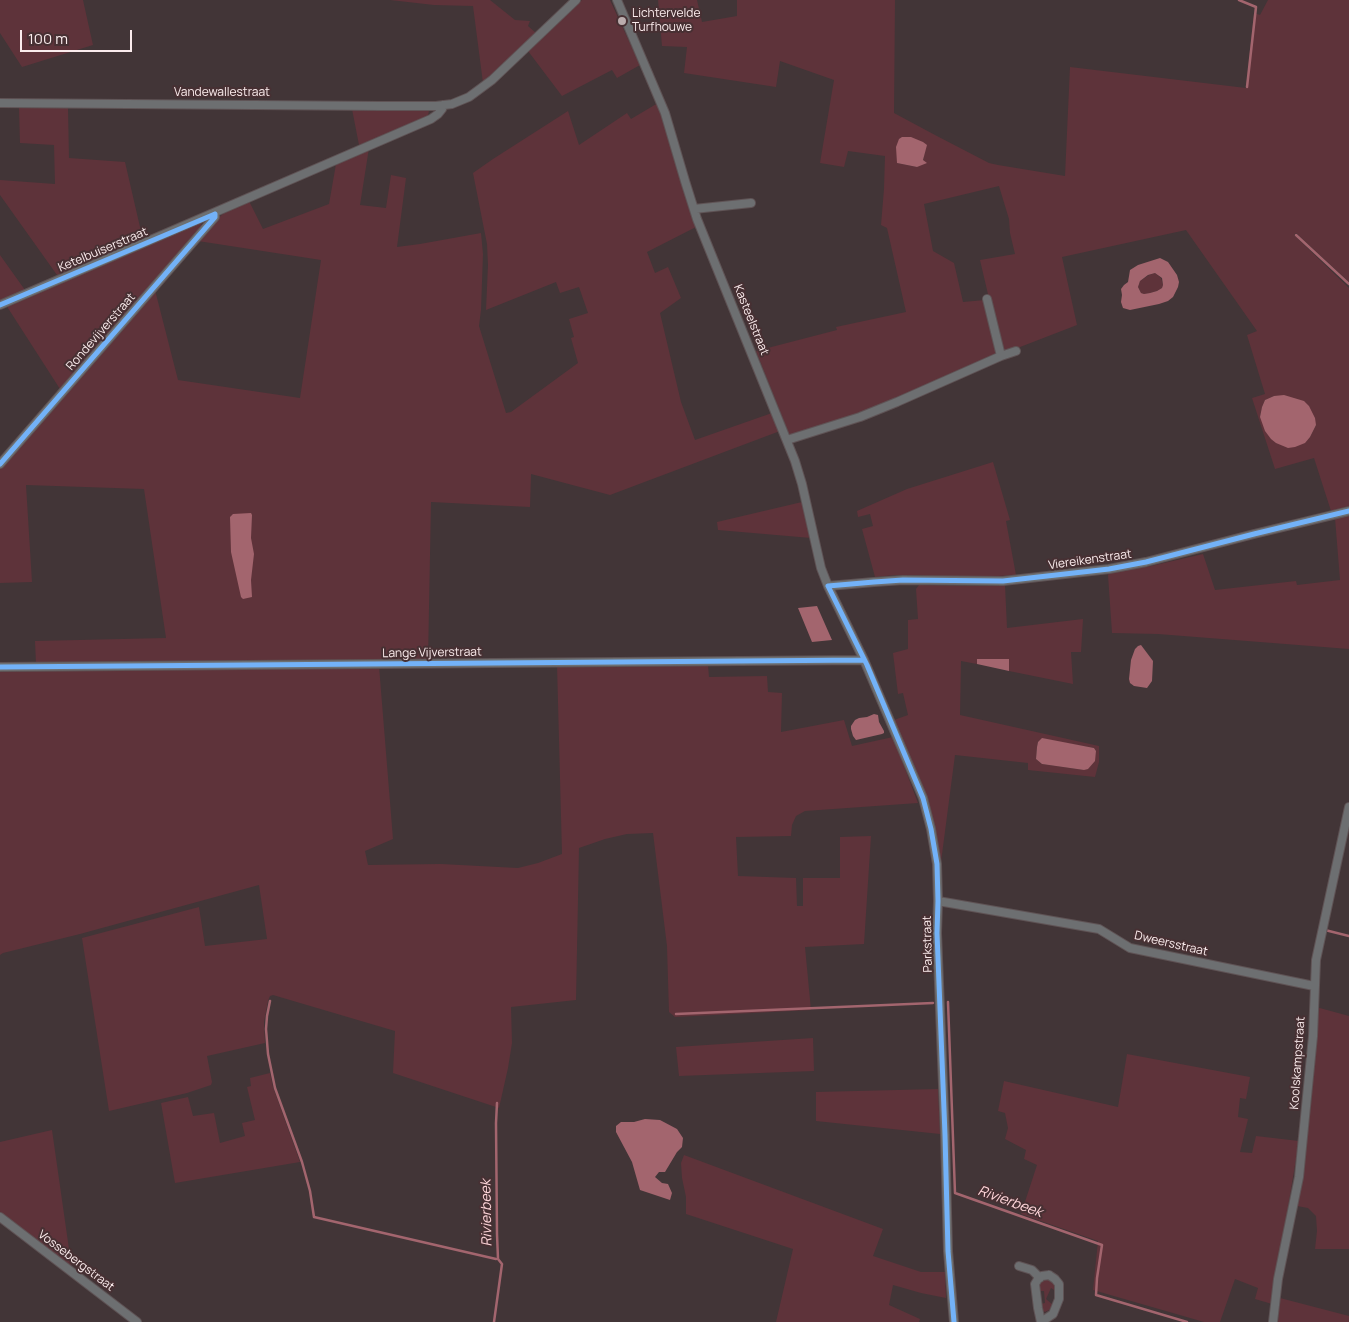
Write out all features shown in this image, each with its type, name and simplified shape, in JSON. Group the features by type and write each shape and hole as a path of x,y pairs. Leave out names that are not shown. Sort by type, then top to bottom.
{"street":[{"name":"Ketelbuiserstraat","path":"0,305 431,119 438,114 443,105 452,104 469,97 492,80 576,0"},
{"name":"Kasteelstraat","path":"617,0 665,113 694,209 787,440 802,484 821,568 828,586"},
{"name":"Vandewallestraat","path":"0,103 443,105"},
{"path":"694,209 751,203"},
{"name":"Rondevijverstraat","path":"0,464 215,217 214,214"},
{"path":"987,300 1001,356"},
{"path":"787,440 860,417 1016,351"},
{"name":"Viereikenstraat","path":"828,586 903,580 1003,581 1109,569 1154,560 1349,511"},
{"name":"Parkstraat","path":"828,586 864,660 923,798 931,830 938,901 937,933 948,1251 954,1322"},
{"name":"Lange Vijverstraat","path":"0,667 864,660"},
{"name":"Koolskampstraat","path":"1273,1322 1278,1279 1299,1177 1313,1036 1316,960 1349,807"},
{"name":"Dweersstraat","path":"938,901 1099,929 1130,948 1314,986"},
{"name":"Vossebergstraat","path":"0,1217 137,1322"},
{"path":"1019,1266 1032,1270 1040,1278"},
{"path":"1048,1275 1059,1284 1059,1299 1052,1314 1041,1322 1035,1284 1040,1278 1048,1275"}],"shaded area":[{"path":"0,0 83,0 93,45 22,67 0,33"},
{"path":"390,0 490,0 515,20 530,21 528,26 537,34 483,83 473,6 434,5"},
{"path":"582,0 610,0 640,65 617,78 612,70 562,96 528,51"},
{"path":"658,0 697,0 702,22 737,16 737,0 895,0 894,113 989,163 1065,176 1070,67 1246,88 1254,13 1260,15 1268,0 1349,0 1349,282 1296,233 1294,235 1349,288 1349,507 1331,511 1314,458 1275,469 1252,398 1265,394 1247,335 1257,331 1186,230 1062,257 1077,325 1002,354 980,260 1015,254 1009,219 999,186 924,204 933,251 954,263 963,302 985,300 998,353 995,357 864,413 793,435 789,434 756,351 837,330 836,327 906,312 887,228 881,225 885,156 848,151 844,167 820,163 834,80 780,61 776,87 684,73 687,47 662,46","holes":["926,145 923,161 917,167 897,163","1274,396 1316,425 1310,437 1260,417 1265,400"]},
{"path":"658,103 696,227 647,252 655,273 668,267 681,298 660,313 681,402 695,440 772,413 780,431 610,495 531,474 530,507 431,502 428,661 36,664 35,641 166,638 144,489 26,485 32,582 0,583 0,468 155,290 178,380 300,398 321,260 198,241 224,213 249,201 263,229 329,204 336,164 369,148 360,205 386,208 391,175 406,178 397,247 481,233 483,254 479,326 506,413 511,412 578,363 571,338 574,337 569,319 588,313 579,287 560,293 556,282 486,310 487,244 473,173 568,111 579,145 627,113 631,119"},
{"path":"19,108 68,108 69,158 125,162 143,240 57,275 0,195 0,180 55,184 54,145 20,143"},
{"path":"352,109 429,111 428,115 423,119 359,145"},
{"path":"911,137 927,145 923,160 927,163 917,167 897,163 896,147 899,139"},
{"path":"200,222 202,226 200,230 60,389 6,305"},
{"path":"0,255 25,290 0,301"},
{"path":"1160,258 1168,262 1177,275 1179,282 1173,297 1159,304 1130,310 1123,308 1121,289 1128,282 1130,270 1138,265","holes":["1155,273 1162,278 1162,288 1150,293 1141,293 1138,287 1140,281 1148,275"]},
{"path":"1155,273 1161,278 1162,288 1150,293 1141,293 1138,287 1140,281"},
{"path":"1284,395 1304,401 1315,418 1316,425 1305,443 1288,448 1271,439 1265,431 1260,417 1265,400 1274,396"},
{"path":"993,462 1010,520 1006,521 1016,575 936,578 919,575 875,577 862,529 873,526 870,514 858,517 857,511 907,489"},
{"path":"802,502 811,538 718,530 717,522"},
{"path":"251,513 251,538 254,554 251,580 252,597 243,599 231,552 230,517 233,514"},
{"path":"1349,515 1349,649 1158,634 1112,633 1108,575 1110,572 1151,566 1203,554 1215,590 1296,581 1297,585 1340,580 1335,518"},
{"path":"919,585 1005,585 1007,628 1083,619 1081,652 1071,652 1073,684 1009,671 1009,659 977,659 977,664 961,661 960,715 1099,746 1099,762 1095,777 1028,770 1028,763 955,755 941,862 934,824 924,789 894,720 908,715 903,693 898,694 893,653 908,649 908,620 918,619 916,589","holes":["1042,739 1094,748 1096,751 1094,761 1084,770 1042,764 1036,759 1038,742"]},
{"path":"817,606 832,640 812,642 798,608"},
{"path":"1141,645 1153,661 1152,681 1147,688 1134,686 1130,683 1129,679 1131,660 1135,649"},
{"path":"977,659 1009,659 1009,671 977,664"},
{"path":"557,664 708,665 709,677 767,676 768,692 782,693 781,732 844,720 852,746 893,737 918,803 805,811 796,816 792,825 791,836 736,837 738,876 796,878 797,906 803,906 803,878 840,878 840,837 871,836 864,944 805,947 811,1010 675,1017 669,1012 667,946 653,833 627,834 579,848 576,1000 511,1007 512,1043 499,1108 393,1073 395,1031 273,995 270,996 268,1001 264,1022 265,1043 207,1056 211,1085 187,1093 109,1111 82,938 199,907 205,946 267,939 259,885 0,955 0,671 379,666 393,839 365,851 368,865 441,864 518,868 562,854"},
{"path":"874,714 878,715 884,733 856,740 851,729 855,720"},
{"path":"1042,738 1094,748 1096,751 1095,761 1088,769 1084,770 1042,764 1036,759 1038,742"},
{"path":"1316,1007 1349,1016 1349,1249 1315,1249 1316,1216 1308,1208 1297,1206 1311,1104 1315,1056"},
{"path":"813,1038 814,1071 679,1076 676,1047"},
{"path":"1127,1054 1250,1077 1246,1099 1240,1098 1238,1117 1248,1119 1240,1152 1252,1153 1256,1136 1299,1141 1272,1304 1255,1299 1258,1288 1235,1279 1220,1322 1204,1322 1093,1290 1098,1241 1021,1214 1037,1165 1024,1159 1026,1150 1005,1139 1008,1128 1005,1113 998,1111 1004,1081 1118,1107"},
{"path":"270,1073 273,1087 300,1162 175,1183 161,1103 188,1097 193,1116 214,1113 220,1143 245,1136 242,1123 255,1120 247,1087 251,1086 250,1078"},
{"path":"938,1089 940,1134 816,1121 816,1092"},
{"path":"645,1119 660,1120 677,1129 683,1138 682,1147 665,1172 659,1172 655,1177 662,1183 668,1184 672,1193 670,1200 640,1190 632,1162 616,1132 616,1126 621,1122 634,1122"},
{"path":"52,1130 72,1270 0,1213 0,1142"},
{"path":"684,1155 883,1229 873,1256 921,1272 945,1272 946,1298 893,1285 889,1305 920,1319 919,1322 776,1322 793,1249 686,1214 686,1197 681,1163"},
{"path":"1046,1278 1056,1283 1057,1292 1051,1288 1046,1299 1053,1305 1045,1312 1040,1309 1040,1304 1045,1303 1044,1291 1038,1291 1038,1286 1040,1281"},
{"path":"1280,1298 1349,1316 1349,1322 1278,1322"}],"waterway":[{"path":"1239,0 1256,7 1247,87"},
{"path":"1296,235 1349,284"},
{"path":"1325,929 1349,936"},
{"path":"270,1001 266,1029 268,1054 275,1088 302,1162 310,1191 314,1217 496,1259"},
{"name":"Rivierbeek","path":"948,1002 955,1193 1102,1245 1096,1295 1187,1322"},
{"name":"Rivierbeek","path":"676,1014 933,1003"},
{"name":"Rivierbeek","path":"494,1322 502,1264 498,1259 497,1234 497,1103"}],"cycle path":[{"path":"0,305 215,214"},
{"path":"0,464 215,217 215,214"},
{"path":"954,1322 948,1251 937,933 937,864 923,798 867,665 828,586 903,580 1003,581 1109,569 1146,562 1349,511"},
{"path":"0,667 864,660"}],"place":[{"name":"Lichtervelde Turfhouwe","path":"622,21"}]}
